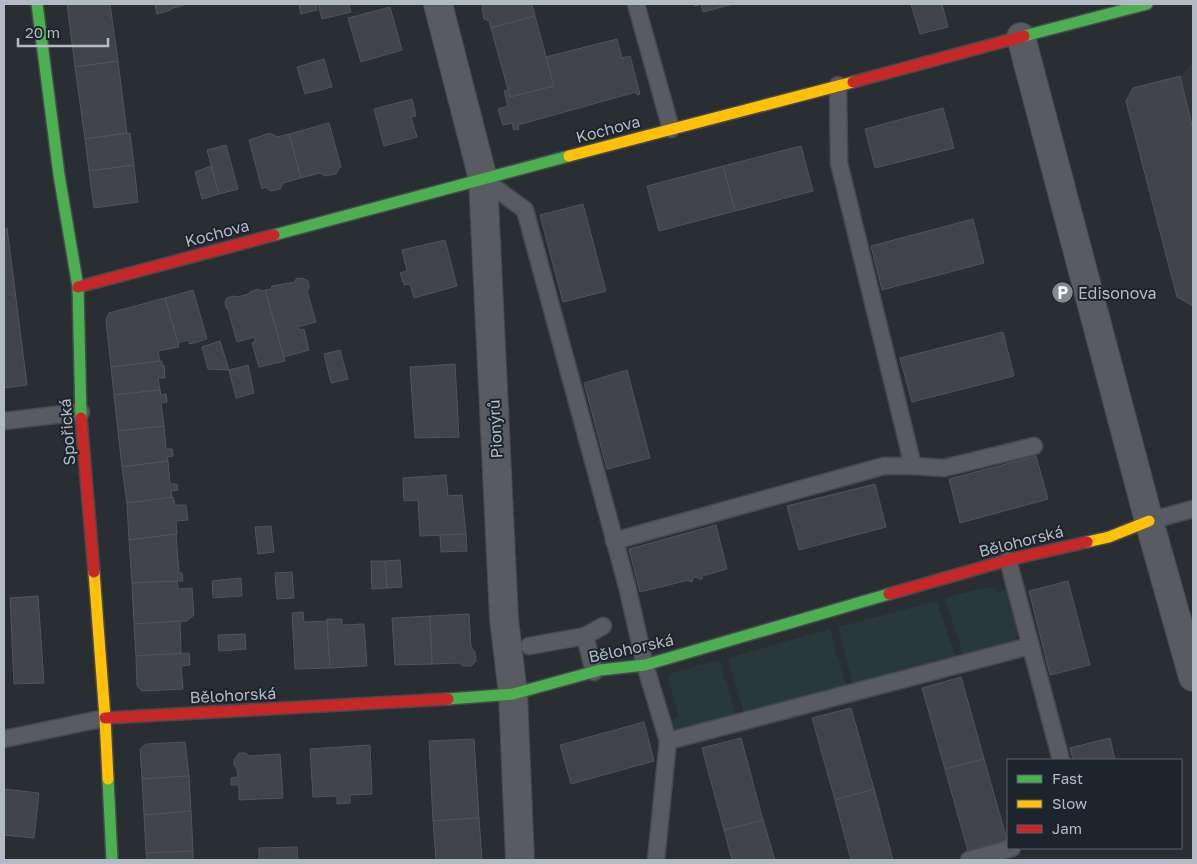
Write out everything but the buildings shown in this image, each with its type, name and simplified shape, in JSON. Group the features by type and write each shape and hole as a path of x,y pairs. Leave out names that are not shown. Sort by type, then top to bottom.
{"street":[{"name":"Spořická","path":"37,4 59,175 78,288 81,412 104,718 112,860"},
{"name":"Pionýrů","path":"438,4 483,179 504,619 513,694 520,860"},
{"name":"Kochova","path":"78,288 670,129 1147,4"},
{"path":"1022,37 1149,521 1193,677"},
{"name":"Bělohorská","path":"104,718 513,694 600,670 645,665 1008,560 1109,537 1149,521"}],"lane":[{"path":"636,4 670,129"},
{"path":"838,85 840,163 913,466"},
{"path":"483,179 525,210 627,586 645,665 668,741 656,860"},
{"path":"4,421 81,412"},
{"path":"614,541 884,466 944,468 1034,446"},
{"path":"1149,521 1193,509"},
{"path":"1008,560 1061,759"},
{"path":"529,646 585,636 603,626"},
{"path":"585,636 594,672"},
{"path":"668,741 1030,646"},
{"path":"4,739 104,718"},
{"path":"969,860 1008,849"}],"shaded area":[{"path":"1193,63 1193,130 1180,76"},
{"path":"987,587 993,588 998,592 1007,589 1018,631 1016,639 1013,643 964,657 945,598"},
{"path":"937,601 956,659 854,687 838,627"},
{"path":"830,629 847,689 745,718 728,658"},
{"path":"720,660 737,720 677,730 667,721 679,717 669,676 672,673"}],"traffic: fast":[{"path":"37,4 59,175 78,287 81,418"},
{"path":"1024,36 1147,4"},
{"path":"274,235 569,156"},
{"path":"448,699 513,694 600,670 645,665 889,594"},
{"path":"108,779 112,860"}],"traffic: slow":[{"path":"569,156 853,82"},
{"path":"1087,542 1109,537 1149,521"},
{"path":"94,572 108,779"}],"traffic: jam":[{"path":"853,82 1024,36"},
{"path":"78,287 274,235"},
{"path":"81,418 94,572"},
{"path":"889,594 1008,560 1087,542"},
{"path":"105,718 448,699"}],"place":[{"name":"Edisonova","path":"1062,293"}]}
